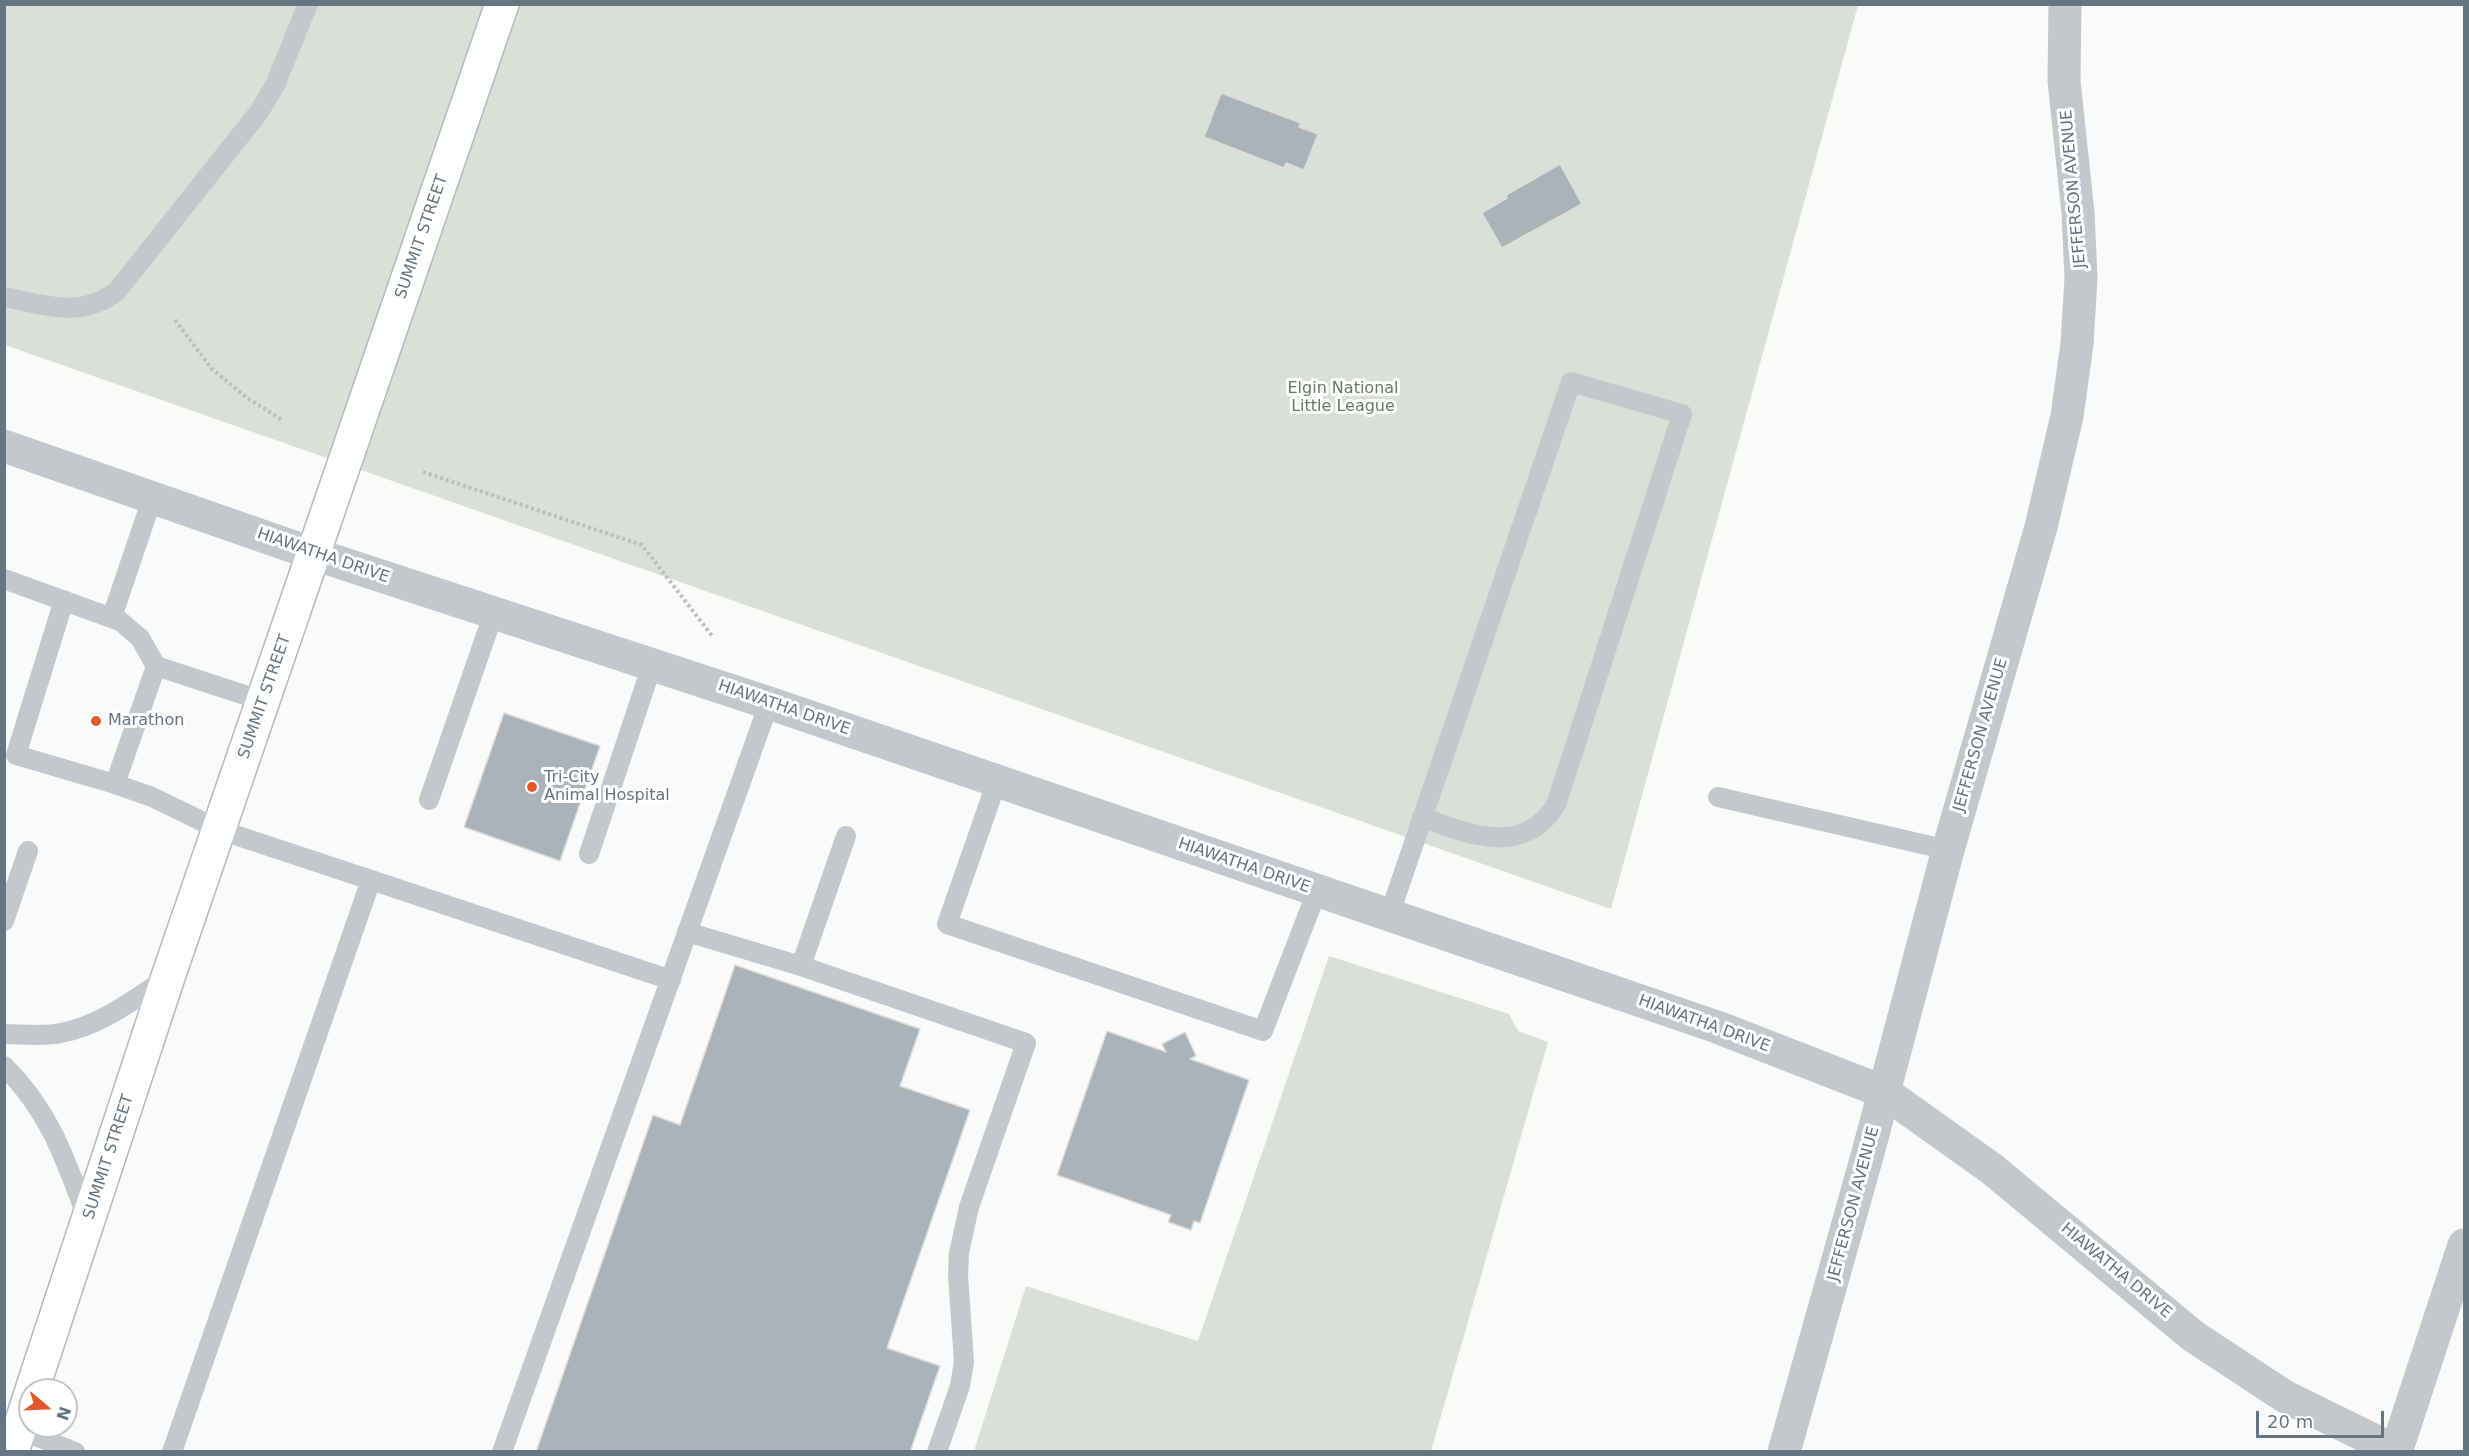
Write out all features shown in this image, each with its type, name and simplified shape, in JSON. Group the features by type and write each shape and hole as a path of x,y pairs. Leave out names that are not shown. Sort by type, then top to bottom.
{"main road":[{"name":"SUMMIT STREET","path":"36,1378 168,977 502,4"}],"street":[{"name":"JEFFERSON AVENUE","path":"1784,1452 1884,1092 1948,850 2041,527 2067,416 2080,311 2081,261 2078,202 2064,81 2065,4"},
{"name":"HIAWATHA DRIVE","path":"6,450 153,496 314,554 769,703 1717,1027 1884,1092 1992,1169 2193,1336 2284,1396 2397,1451"},
{"path":"2397,1451 2464,1245"}],"lane":[{"path":"4,297 76,308 99,304 117,291 259,112 275,85 308,4"},
{"path":"1389,916 1422,817 1571,382 1682,414 1556,805 1548,818 1536,827 1511,838 1475,834 1422,817"},
{"path":"112,617 153,496"},
{"path":"4,579 112,617 140,638 156,666 263,701"},
{"path":"64,600 16,755 115,784 152,797 220,830 671,980"},
{"path":"429,800 494,612"},
{"path":"589,854 652,665"},
{"path":"115,784 156,666"},
{"path":"502,1452 769,703"},
{"path":"997,781 947,924 1263,1030 1317,891"},
{"path":"1718,797 1948,850"},
{"path":"801,966 846,836"},
{"path":"4,921 28,851"},
{"path":"172,1452 371,880"},
{"path":"687,932 801,966 1026,1043 963,1230 958,1275 964,1362 960,1386 937,1452"},
{"path":"4,1034 58,1034 74,1030 111,1014 168,977"},
{"path":"4,1066 32,1096 47,1119 66,1160 88,1220"},
{"path":"12,1435 75,1452"}],"path":[{"path":"175,320 212,369 246,397 282,420"},
{"path":"423,472 642,545 713,637"}],"green space":[{"name":"Elgin National Little League","path":"5,5 1858,5 1611,909 5,345"},
{"path":"1329,956 1509,1014 1518,1031 1548,1042 1431,1451 974,1451 1026,1286 1198,1341"}],"building":[{"path":"1221,93 1301,123 1299,127 1318,134 1304,170 1286,163 1284,168 1204,137"},
{"path":"1560,164 1582,204 1502,248 1482,213 1507,198 1506,195"},
{"name":"Tri-City Animal Hospital","path":"504,713 600,746 560,861 464,827"},
{"path":"735,965 920,1029 900,1086 970,1110 887,1348 940,1366 910,1452 536,1452 653,1115 680,1125"},
{"path":"1107,1031 1166,1052 1162,1044 1185,1032 1196,1056 1190,1059 1249,1080 1200,1223 1194,1221 1191,1230 1168,1222 1171,1215 1057,1175"}],"place":[{"name":"Marathon","path":"96,721"},
{"name":"Tri-City Animal Hospital","path":"532,787"}]}
